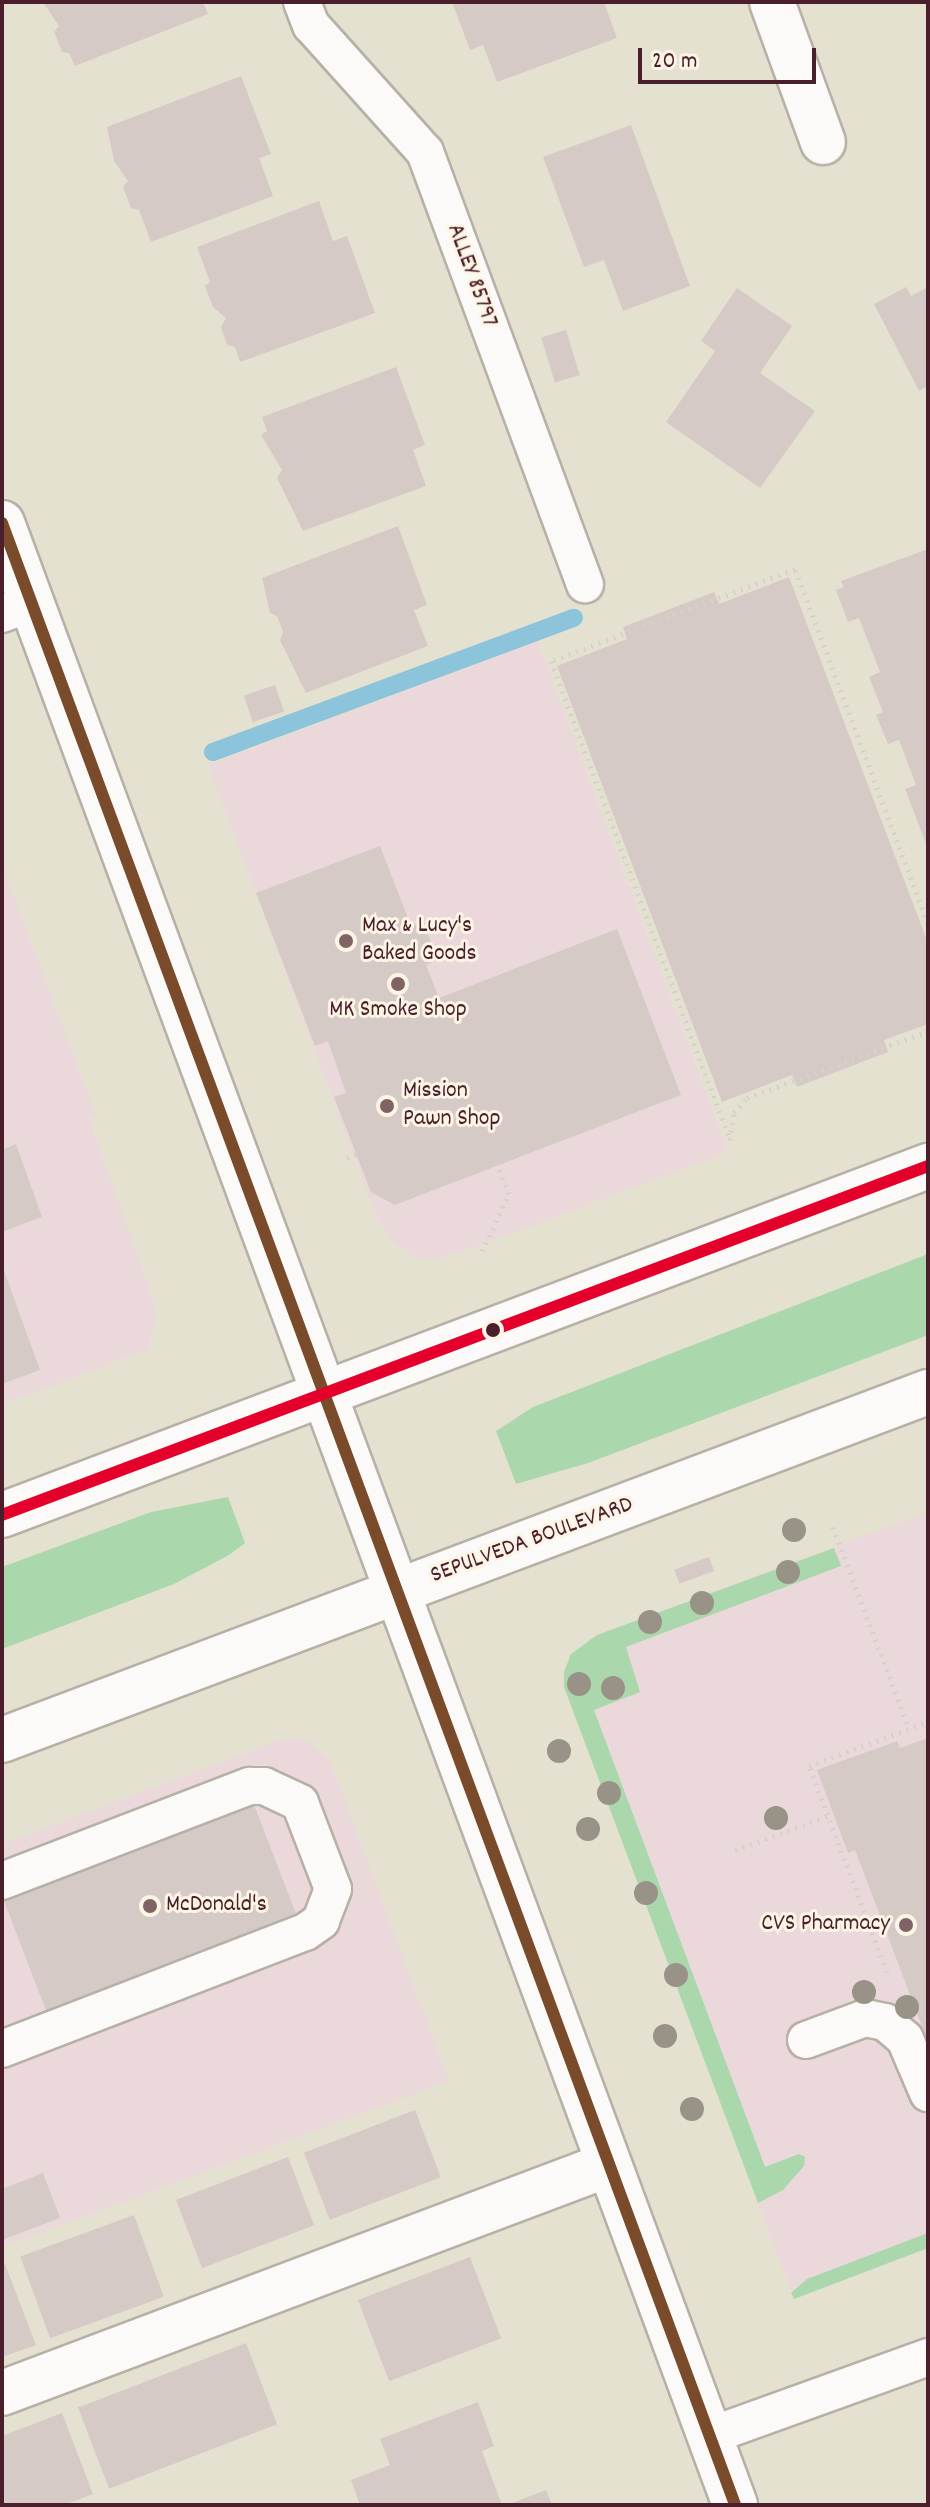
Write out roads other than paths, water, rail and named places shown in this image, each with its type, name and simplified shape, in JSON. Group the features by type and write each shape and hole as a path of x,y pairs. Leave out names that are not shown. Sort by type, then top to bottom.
{"main road":[{"path":"772,2 823,142"},
{"path":"2,523 17,608 327,1392 607,2165 735,2505"},
{"path":"2,1515 928,1166"},
{"name":"SEPULVEDA BOULEVARD","path":"2,1740 928,1392"},
{"path":"2,2393 607,2165"}],"lane":[{"name":"ALLEY 85797","path":"302,2 311,25 425,152 585,584"},
{"path":"2,1881 250,1786 264,1786 300,1803 333,1889 321,1921 305,1932 2,2049"},
{"path":"806,2040 865,2018 885,2022 905,2039 928,2093"},
{"path":"709,2436 928,2357"}],"waterway":[{"path":"213,752 574,618"}],"place":[{"name":"Max & Lucy's Baked Goods","path":"346,941"},
{"name":"MK Smoke Shop","path":"398,984"},
{"name":"Mission Pawn Shop","path":"387,1106"},
{"name":"McDonald's","path":"150,1906"},
{"name":"CVS Pharmacy","path":"906,1925"}]}
